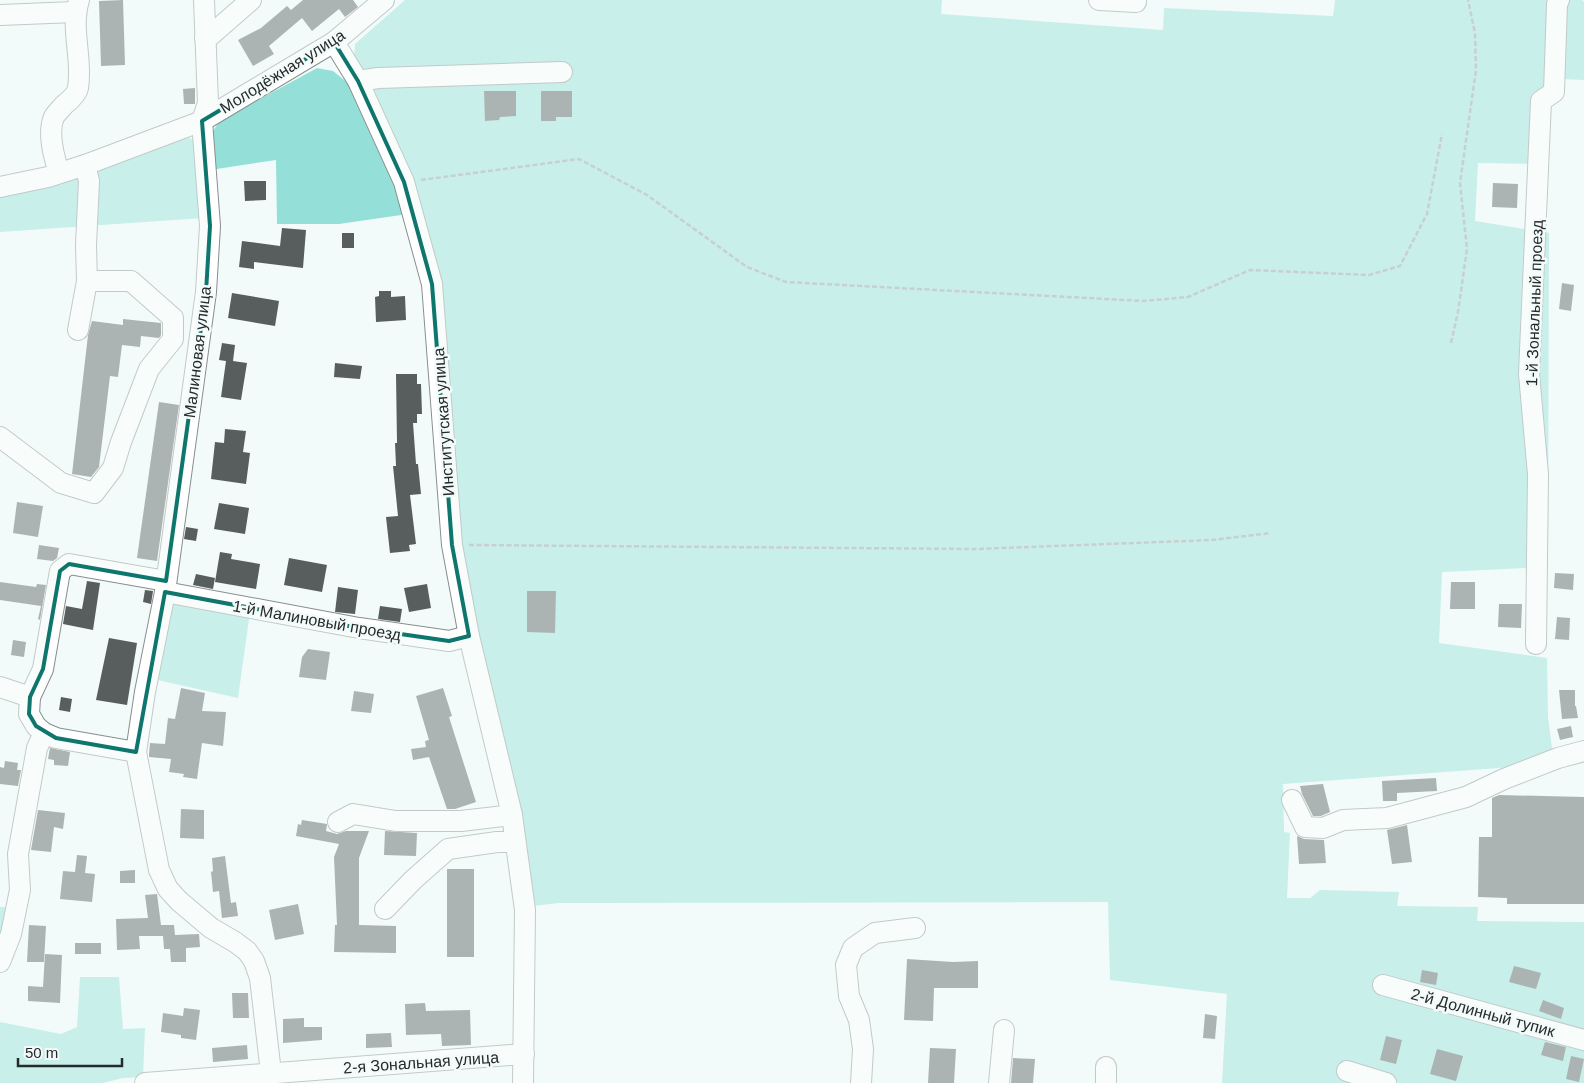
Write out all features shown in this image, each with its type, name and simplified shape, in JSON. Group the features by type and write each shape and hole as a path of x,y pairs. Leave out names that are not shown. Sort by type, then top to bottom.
{"street":[{"name":"Молодёжная улица","path":"202,121 208,103 204,0"},
{"path":"205,38 211,36 251,0"},
{"name":"Молодёжная улица","path":"0,187 85,165 202,121 334,42 384,0"},
{"path":"1099,0 1136,2"},
{"name":"1-й Зональный проезд","path":"1536,644 1538,474 1529,374 1541,101 1554,92 1557,4 1560,0"},
{"path":"0,15 77,6 78,90 55,115 51,127 55,161 59,173"},
{"name":"Институтская улица","path":"334,42 358,81 404,182 432,284 452,545 469,636 512,816 525,910 523,1083"},
{"path":"358,81 378,78 562,72"},
{"name":"Малиновая улица","path":"202,121 210,226 206,292 166,587 145,692 136,752 159,870 168,889 179,901 212,928 247,951 254,961 260,978 262,1077"},
{"path":"78,330 87,281 88,181 85,165"},
{"path":"0,436 61,483 94,493 114,468 121,442 149,369 173,339 173,318 132,281 87,281"},
{"path":"136,752 56,738 44,732 36,726 30,714 30,696 43,668 60,571 69,564 166,587"},
{"name":"1-й Малиновый проезд","path":"166,587 359,628 449,640 469,636"},
{"path":"0,687 30,696"},
{"path":"0,962 11,934 20,890 18,854 37,748 44,732"},
{"path":"1292,800 1305,827 1323,828 1343,820 1387,818 1466,798 1504,779 1558,758 1584,751"},
{"path":"338,822 353,814 396,821 461,821 512,816"},
{"path":"385,909 413,880 448,849 497,842 516,842"},
{"path":"861,1083 863,1049 859,1020 849,996 846,965 853,948 875,933 915,928"},
{"name":"2-й Долинный тупик","path":"1383,985 1584,1040"},
{"path":"999,1083 1004,1030"},
{"name":"2-я Зональная улица","path":"145,1083 262,1077 524,1054"},
{"path":"1347,1071 1386,1083"}],"path":[{"path":"1451,343 1458,312 1467,249 1460,183 1476,70 1475,33 1468,0"},
{"path":"404,182 579,159 647,195 747,267 786,282 1144,301 1188,298 1250,270 1368,275 1400,266 1427,214 1442,134"},
{"path":"452,545 976,549 1212,540 1271,533"}],"highlighted area":[{"path":"334,42 358,81 404,182 432,284 452,545 469,636 449,641 359,628 165,592 136,752 56,738 36,726 29,714 30,697 43,669 60,571 69,564 166,581 206,292 210,226 202,121"}],"shaded area":[{"path":"405,0 942,0 941,14 1163,30 1164,8 1333,16 1335,0 1582,0 1584,2 1584,80 1561,79 1559,102 1549,102 1549,164 1478,163 1475,221 1549,233 1548,567 1442,572 1439,643 1547,658 1548,717 1553,756 1526,766 1283,784 1284,832 1290,833 1287,898 1310,898 1320,890 1399,892 1397,906 1478,907 1477,921 1584,922 1584,1083 1222,1083 1227,994 1110,980 1108,902 559,903 533,906 520,812 456,534 440,286 354,59 355,44"},
{"path":"317,68 333,71 352,86 408,214 339,224 277,224 276,160 210,170 209,149 211,137 221,120"},
{"path":"186,137 195,140 203,218 0,232 0,197 81,178"},
{"path":"172,603 250,612 238,698 153,679"},
{"path":"0,907 9,907 0,947"},
{"path":"80,977 119,977 123,1029 145,1028 143,1077 123,1078 103,1083 0,1083 0,1022 61,1034 77,1027"}],"building":[{"path":"123,0 125,65 101,66 99,1"},
{"path":"303,0 353,0 358,7 345,17 339,9 312,31 302,18 269,46 274,54 253,66 238,40 261,28 287,6 291,10"},
{"path":"195,88 195,104 184,104 183,89"},
{"path":"484,91 516,91 516,116 500,117 499,120 485,121"},
{"path":"541,91 572,91 572,117 556,117 556,121 541,121"},
{"path":"244,181 266,181 266,200 245,201"},
{"path":"1493,183 1518,184 1517,208 1492,207"},
{"path":"282,228 306,230 303,268 254,262 254,269 239,267 242,241 280,246"},
{"path":"342,233 354,233 354,248 342,248"},
{"path":"1562,283 1574,285 1571,311 1559,309"},
{"path":"379,291 391,291 391,297 405,296 406,320 376,322 375,297 379,296"},
{"path":"232,293 279,301 275,326 228,318"},
{"path":"123,319 161,323 161,335 159,338 141,336 140,347 122,345 118,377 110,376 99,467 91,477 72,474 88,335 92,321 123,325"},
{"path":"222,343 235,345 233,361 247,363 241,400 221,397 226,361 219,360"},
{"path":"335,363 362,366 360,379 334,377"},
{"path":"396,374 417,374 417,384 421,384 422,414 417,414 417,423 413,423 416,464 418,464 421,494 410,495 416,544 409,545 410,551 390,553 386,517 398,516 393,466 396,466 395,443 397,443"},
{"path":"159,402 179,405 157,561 137,558"},
{"path":"225,429 246,431 243,452 250,453 246,484 211,479 215,442 224,443"},
{"path":"17,502 43,506 38,537 13,533"},
{"path":"219,503 249,508 245,534 214,529"},
{"path":"186,527 198,529 196,541 184,539"},
{"path":"39,545 59,548 57,558 53,561 37,559"},
{"path":"220,552 232,554 231,559 260,564 256,589 215,582"},
{"path":"289,558 327,565 322,592 284,585"},
{"path":"1555,573 1574,574 1573,590 1554,588"},
{"path":"196,574 215,578 213,589 193,585"},
{"path":"87,581 100,583 93,630 63,624 66,606 82,609"},
{"path":"0,582 36,587 37,584 46,585 40,620 38,619 41,606 0,600"},
{"path":"1451,582 1475,582 1475,609 1450,609"},
{"path":"427,584 431,608 409,612 404,588"},
{"path":"338,587 358,590 355,614 335,612"},
{"path":"145,590 153,591 151,604 143,602"},
{"path":"527,591 556,591 555,633 527,632"},
{"path":"1499,604 1522,604 1521,628 1498,627"},
{"path":"380,606 402,609 400,622 378,619"},
{"path":"1557,617 1570,618 1569,640 1555,639"},
{"path":"109,638 137,643 127,705 96,700"},
{"path":"13,640 26,642 24,657 11,655"},
{"path":"308,649 330,652 326,680 299,677 302,657"},
{"path":"181,688 205,693 202,711 226,712 223,746 202,743 197,779 183,777 184,774 169,772 171,759 149,757 150,743 165,744 168,718 175,719"},
{"path":"443,688 452,716 449,717 476,802 455,809 447,809 429,757 413,760 411,749 426,747 425,741 429,740 416,696"},
{"path":"1559,690 1575,690 1575,706 1578,718 1562,719"},
{"path":"354,691 374,694 371,713 351,711"},
{"path":"61,697 72,699 70,712 59,710"},
{"path":"1571,726 1573,737 1560,740 1557,729"},
{"path":"50,748 70,752 68,766 54,765 54,760 48,759"},
{"path":"5,761 18,763 17,770 21,770 18,786 0,784 0,767 4,768"},
{"path":"1436,778 1437,791 1397,793 1397,801 1383,801 1382,781"},
{"path":"1323,784 1330,812 1321,816 1313,816 1300,786"},
{"path":"1499,795 1584,797 1584,904 1507,904 1507,898 1478,897 1479,837 1492,837 1492,798"},
{"path":"181,809 204,810 204,839 180,838"},
{"path":"38,810 65,813 63,829 54,827 51,852 31,850"},
{"path":"302,820 327,824 326,831 337,834 346,831 369,831 359,858 359,925 396,926 396,953 334,952 335,925 337,925 334,857 339,844 296,836 298,824 301,825"},
{"path":"1407,825 1412,862 1392,864 1387,830"},
{"path":"385,831 417,833 416,856 384,855"},
{"path":"1297,836 1304,839 1324,840 1326,863 1299,864"},
{"path":"77,855 87,856 85,873 95,874 92,902 60,899 63,871 75,872"},
{"path":"225,856 231,903 236,902 238,916 222,918 219,891 213,892 211,872 213,871 212,858"},
{"path":"447,869 474,869 474,957 447,957"},
{"path":"135,870 135,883 120,883 120,871"},
{"path":"157,894 161,925 174,925 175,935 199,934 200,947 186,948 186,962 171,962 170,949 164,949 163,936 139,936 140,949 117,950 116,919 148,918 145,895"},
{"path":"298,904 304,934 275,940 269,910"},
{"path":"29,925 46,926 44,962 27,962"},
{"path":"75,943 101,943 101,954 75,954"},
{"path":"45,954 62,955 60,1003 28,1001 28,986 43,987"},
{"path":"907,959 953,962 978,961 978,988 934,988 933,1021 904,1020"},
{"path":"1514,966 1541,973 1536,989 1509,982"},
{"path":"1422,970 1438,973 1436,985 1420,982"},
{"path":"232,993 248,993 249,1018 233,1018"},
{"path":"1543,1000 1564,1008 1561,1019 1539,1011"},
{"path":"425,1003 426,1011 470,1010 471,1045 442,1046 441,1034 406,1035 405,1004"},
{"path":"184,1008 200,1010 196,1040 181,1038 181,1035 161,1032 163,1013 183,1016"},
{"path":"1205,1014 1217,1016 1215,1039 1203,1038"},
{"path":"304,1018 304,1027 322,1027 322,1040 283,1043 283,1019"},
{"path":"391,1033 392,1047 366,1048 366,1034"},
{"path":"1386,1036 1402,1040 1396,1064 1380,1060"},
{"path":"1545,1042 1566,1047 1563,1061 1541,1055"},
{"path":"247,1045 248,1059 213,1062 212,1048"},
{"path":"930,1048 956,1049 954,1083 928,1083"},
{"path":"1437,1049 1463,1056 1456,1081 1430,1074"},
{"path":"1571,1056 1584,1059 1579,1082 1566,1079"},
{"path":"1013,1058 1035,1059 1033,1083 1011,1083"}]}
